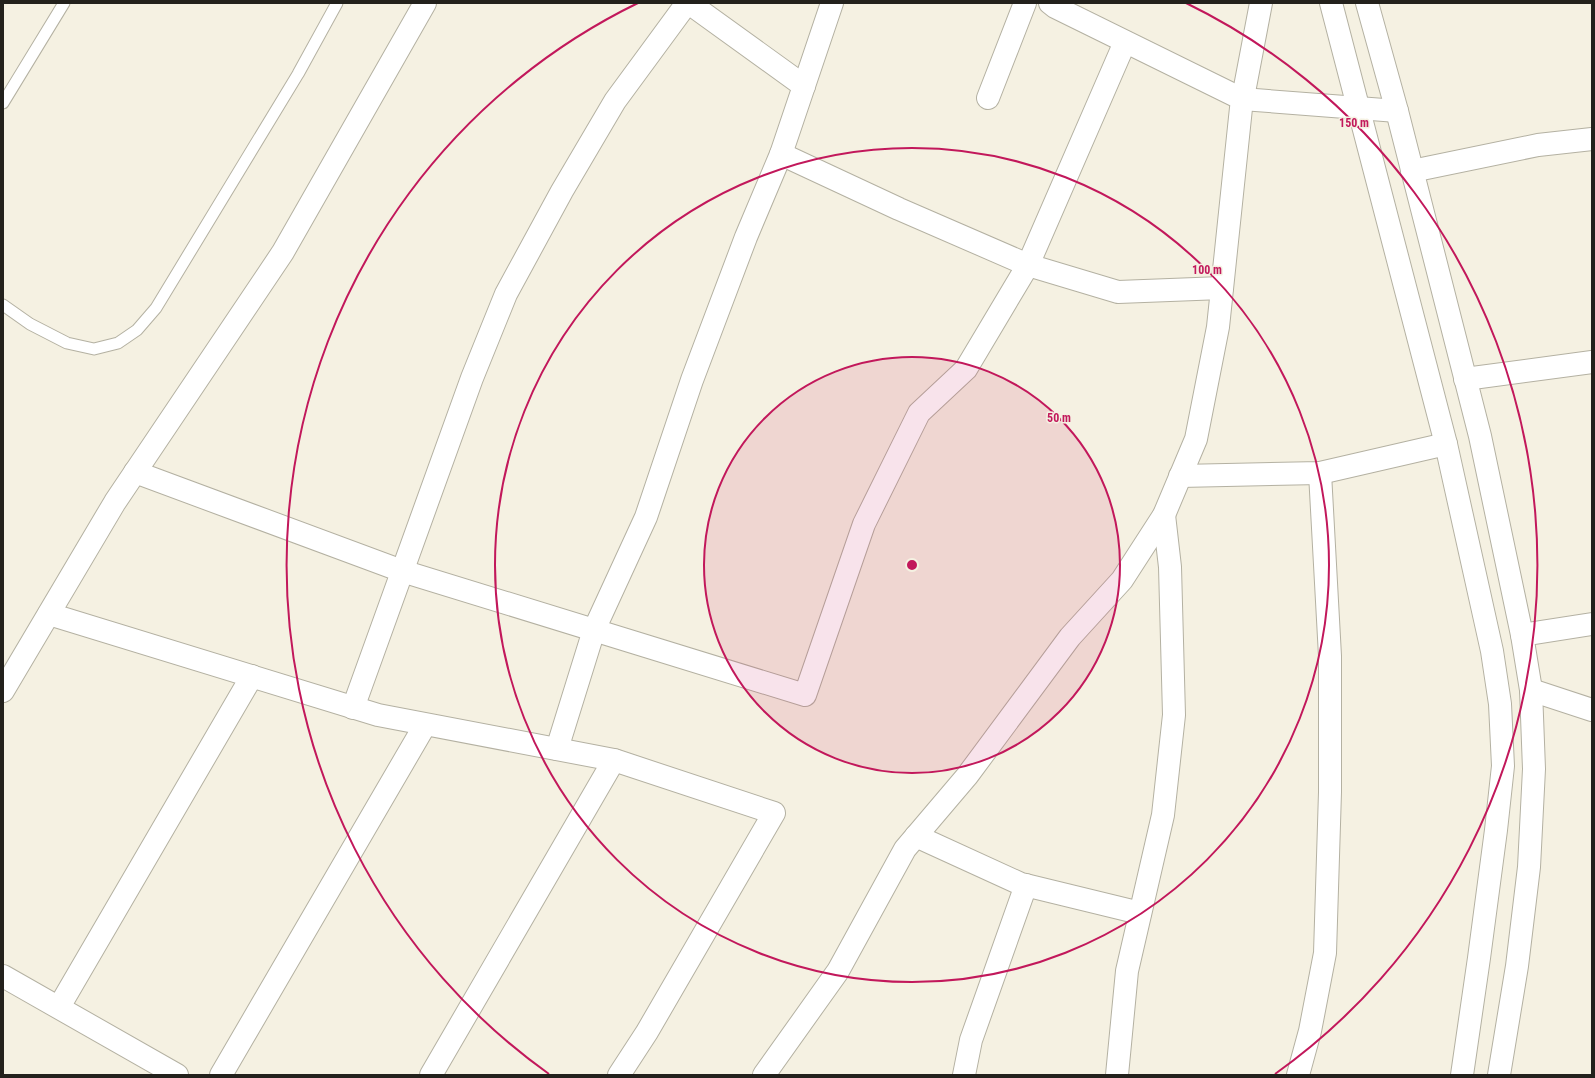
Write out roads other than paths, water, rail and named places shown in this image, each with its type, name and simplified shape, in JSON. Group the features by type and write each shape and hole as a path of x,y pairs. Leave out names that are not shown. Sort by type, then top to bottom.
{"street":[{"path":"3,692 115,502 283,252 425,3"},
{"path":"353,708 472,378 506,294 562,191 615,101 688,3 804,86"},
{"path":"557,749 594,630 646,516 692,380 746,237 781,154 832,3"},
{"path":"988,98 1025,3"},
{"path":"1050,3 1055,7 1242,99 1397,111"},
{"path":"764,1075 838,971 905,849 967,776 1070,637 1122,580 1164,515 1196,439 1218,327 1242,99 1261,3"},
{"path":"1331,3 1446,444 1492,651 1500,704 1503,766 1490,875 1462,1075"},
{"path":"1367,3 1397,111 1480,436 1522,635 1531,690 1534,769 1529,867 1517,966 1498,1075"},
{"path":"135,472 402,571 805,695 864,524 919,413 966,369 1028,265 1125,42"},
{"path":"1412,171 1538,144 1592,139"},
{"path":"781,154 899,209 1028,265 1118,292 1222,288"},
{"path":"1465,379 1592,362"},
{"path":"1180,476 1320,474 1446,444"},
{"path":"1298,1075 1310,1031 1325,953 1330,792 1330,664 1320,474"},
{"path":"1117,1075 1127,971 1163,815 1174,715 1170,567 1164,515"},
{"path":"49,614 378,715 614,760 774,814 647,1032 619,1075"},
{"path":"1522,635 1592,624"},
{"path":"59,1007 252,676"},
{"path":"1531,690 1592,710"},
{"path":"221,1075 425,724"},
{"path":"431,1075 614,760"},
{"path":"916,836 1026,885 1140,913"},
{"path":"964,1075 972,1040 1026,885"},
{"path":"3,976 177,1075"}],"lane":[{"path":"3,103 64,3"},
{"path":"3,305 30,324 67,343 94,349 118,343 137,330 156,308 298,74 337,3"}]}
